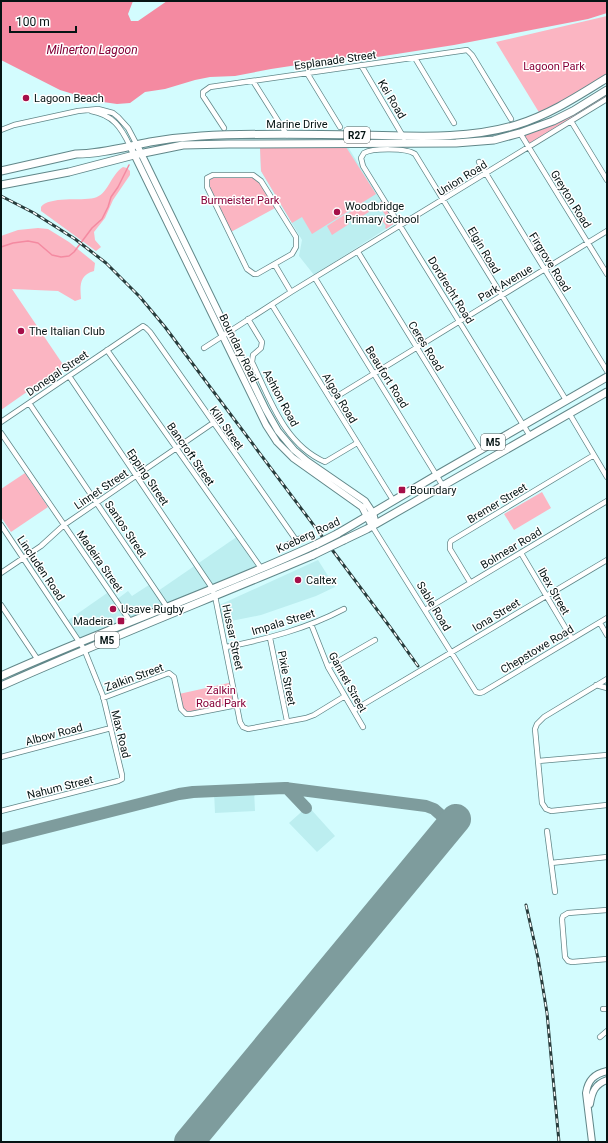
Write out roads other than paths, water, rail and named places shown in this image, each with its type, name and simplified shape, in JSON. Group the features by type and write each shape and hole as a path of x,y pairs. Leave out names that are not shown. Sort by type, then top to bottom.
{"main road":[{"name":"Marine Drive","path":"1,185 69,172 137,154 177,146 404,140 476,133 516,125 538,118 607,78"},
{"name":"Marine Drive","path":"1,171 70,156 193,136 287,135 478,142 520,133 564,116 607,90"},
{"path":"133,146 137,154"},
{"name":"Boundary Road","path":"137,154 266,410 283,438 300,455 363,499 368,504 370,515"},
{"name":"Boundary Road","path":"137,154 266,425 277,442 301,465 358,504 370,515"},
{"name":"Koeberg Road","path":"1,676 130,621 212,589 337,534 437,474 607,377"},
{"name":"Koeberg Road","path":"1,686 84,649 313,555 374,526 607,392"},
{"path":"370,515 374,526"},
{"path":"592,1142 586,1093 587,1086 592,1077 607,1071"},
{"path":"589,1109 592,1092 599,1084 607,1080"}],"street":[{"name":"Esplanade Street","path":"224,128 204,97 203,94 205,90 210,87 467,50 511,119"},
{"path":"415,58 454,123"},
{"name":"Kei Road","path":"361,65 404,140"},
{"path":"307,73 340,127"},
{"path":"253,80 287,135"},
{"name":"Union Road","path":"204,348 291,292 607,99"},
{"path":"1,130 10,125 98,109 112,113 118,117 128,128 133,146"},
{"path":"86,110 103,114 114,122 133,146"},
{"path":"571,121 607,180"},
{"name":"Greyton Road","path":"520,133 607,274"},
{"name":"Elgin Road","path":"364,153 401,150 412,152 418,158 566,400"},
{"name":"Dordrecht Road","path":"364,153 361,158 362,163 530,436"},
{"name":"Firgrove Road","path":"479,162 607,371"},
{"path":"253,175 261,181 296,237 297,242 295,251 275,265 257,274 254,274 247,269 207,187 207,180 209,176 253,175"},
{"name":"Park Avenue","path":"331,400 607,231"},
{"name":"Ceres Road","path":"358,252 480,450"},
{"path":"275,265 291,292"},
{"name":"Beaufort Road","path":"315,278 443,486"},
{"name":"Algoa Road","path":"272,305 393,500"},
{"name":"Ashton Road","path":"248,320 262,342 261,348 253,355 252,362 278,416 291,436 306,451 325,462 357,442"},
{"name":"Donegal Street","path":"1,422 143,326"},
{"name":"Kiln Street","path":"143,326 150,332 213,423 298,539 279,549"},
{"name":"Bancroft Street","path":"107,350 261,568"},
{"name":"Epping Street","path":"69,376 212,589 215,596"},
{"name":"Santos Street","path":"29,403 167,607"},
{"path":"569,413 606,474"},
{"name":"Linnet Street","path":"1,573 41,546 64,525 213,423"},
{"name":"Madeira Street","path":"1,433 130,621"},
{"name":"Bremer Street","path":"470,582 450,549 451,541 594,455"},
{"name":"Bolmear Road","path":"425,610 607,501"},
{"name":"Lincluden Road","path":"1,524 84,649"},
{"name":"Sable Road","path":"374,526 476,692"},
{"name":"Ibex Street","path":"521,553 572,639"},
{"name":"Iona Street","path":"354,710 607,560"},
{"name":"Hussar Street","path":"215,596 240,722 243,727 248,729 287,721"},
{"path":"1,605 38,660"},
{"name":"Impala Street","path":"226,647 270,638 329,617 344,609"},
{"name":"Chepstowe Road","path":"476,692 483,692 607,618"},
{"path":"600,623 607,635"},
{"name":"Gannet Street","path":"311,624 328,667 363,727"},
{"name":"Pixie Street","path":"270,638 287,721"},
{"path":"328,667 375,640"},
{"name":"Max Road","path":"84,649 103,698 122,779"},
{"path":"172,674 175,669"},
{"name":"Zalkin Street","path":"103,698 167,673 172,674 175,678 181,709 184,713 191,714 237,706"},
{"path":"607,679 544,718 537,724 535,729 542,803 546,809 551,811 607,805"},
{"path":"596,685 607,688"},
{"path":"287,721 300,720 314,715 345,696"},
{"name":"Albow Road","path":"1,757 111,728"},
{"path":"538,761 607,754"},
{"name":"Nahum Street","path":"1,811 80,792 122,779"},
{"path":"547,831 555,892"},
{"path":"551,863 607,857"},
{"path":"607,910 568,913 563,916 562,919 566,959 572,962 607,959"},
{"path":"600,1037 607,1031"}],"water":[{"name":"Milnerton Lagoon","path":"1,1 133,1 128,14 131,21 138,21 167,1 607,1 607,13 588,19 454,45 352,61 350,57 235,76 210,77 165,89 145,92 130,103 117,104 96,101 60,90 1,60"}],"waterway":[{"path":"1,247 13,243 28,241 38,243 52,255 61,257 69,256 74,252 92,228 102,219 111,197 129,165"}],"railway":[{"path":"1,196 34,213 75,239 106,263 140,297 165,327 418,666"},
{"path":"526,905 538,958 547,1013 559,1142"}],"place":[{"name":"Lagoon Beach","path":"26,98"},
{"name":"Woodbridge Primary School","path":"337,212"},
{"name":"The Italian Club","path":"21,331"},
{"name":"Boundary","path":"402,490"},
{"name":"Caltex","path":"298,580"},
{"name":"Usave Rugby","path":"113,609"},
{"name":"Madeira","path":"121,621"}],"park label":[{"name":"Lagoon Park","path":"554,66"},
{"name":"Burmeister Park","path":"240,200"},
{"name":"Zalkin Road Park","path":"221,696"}]}
